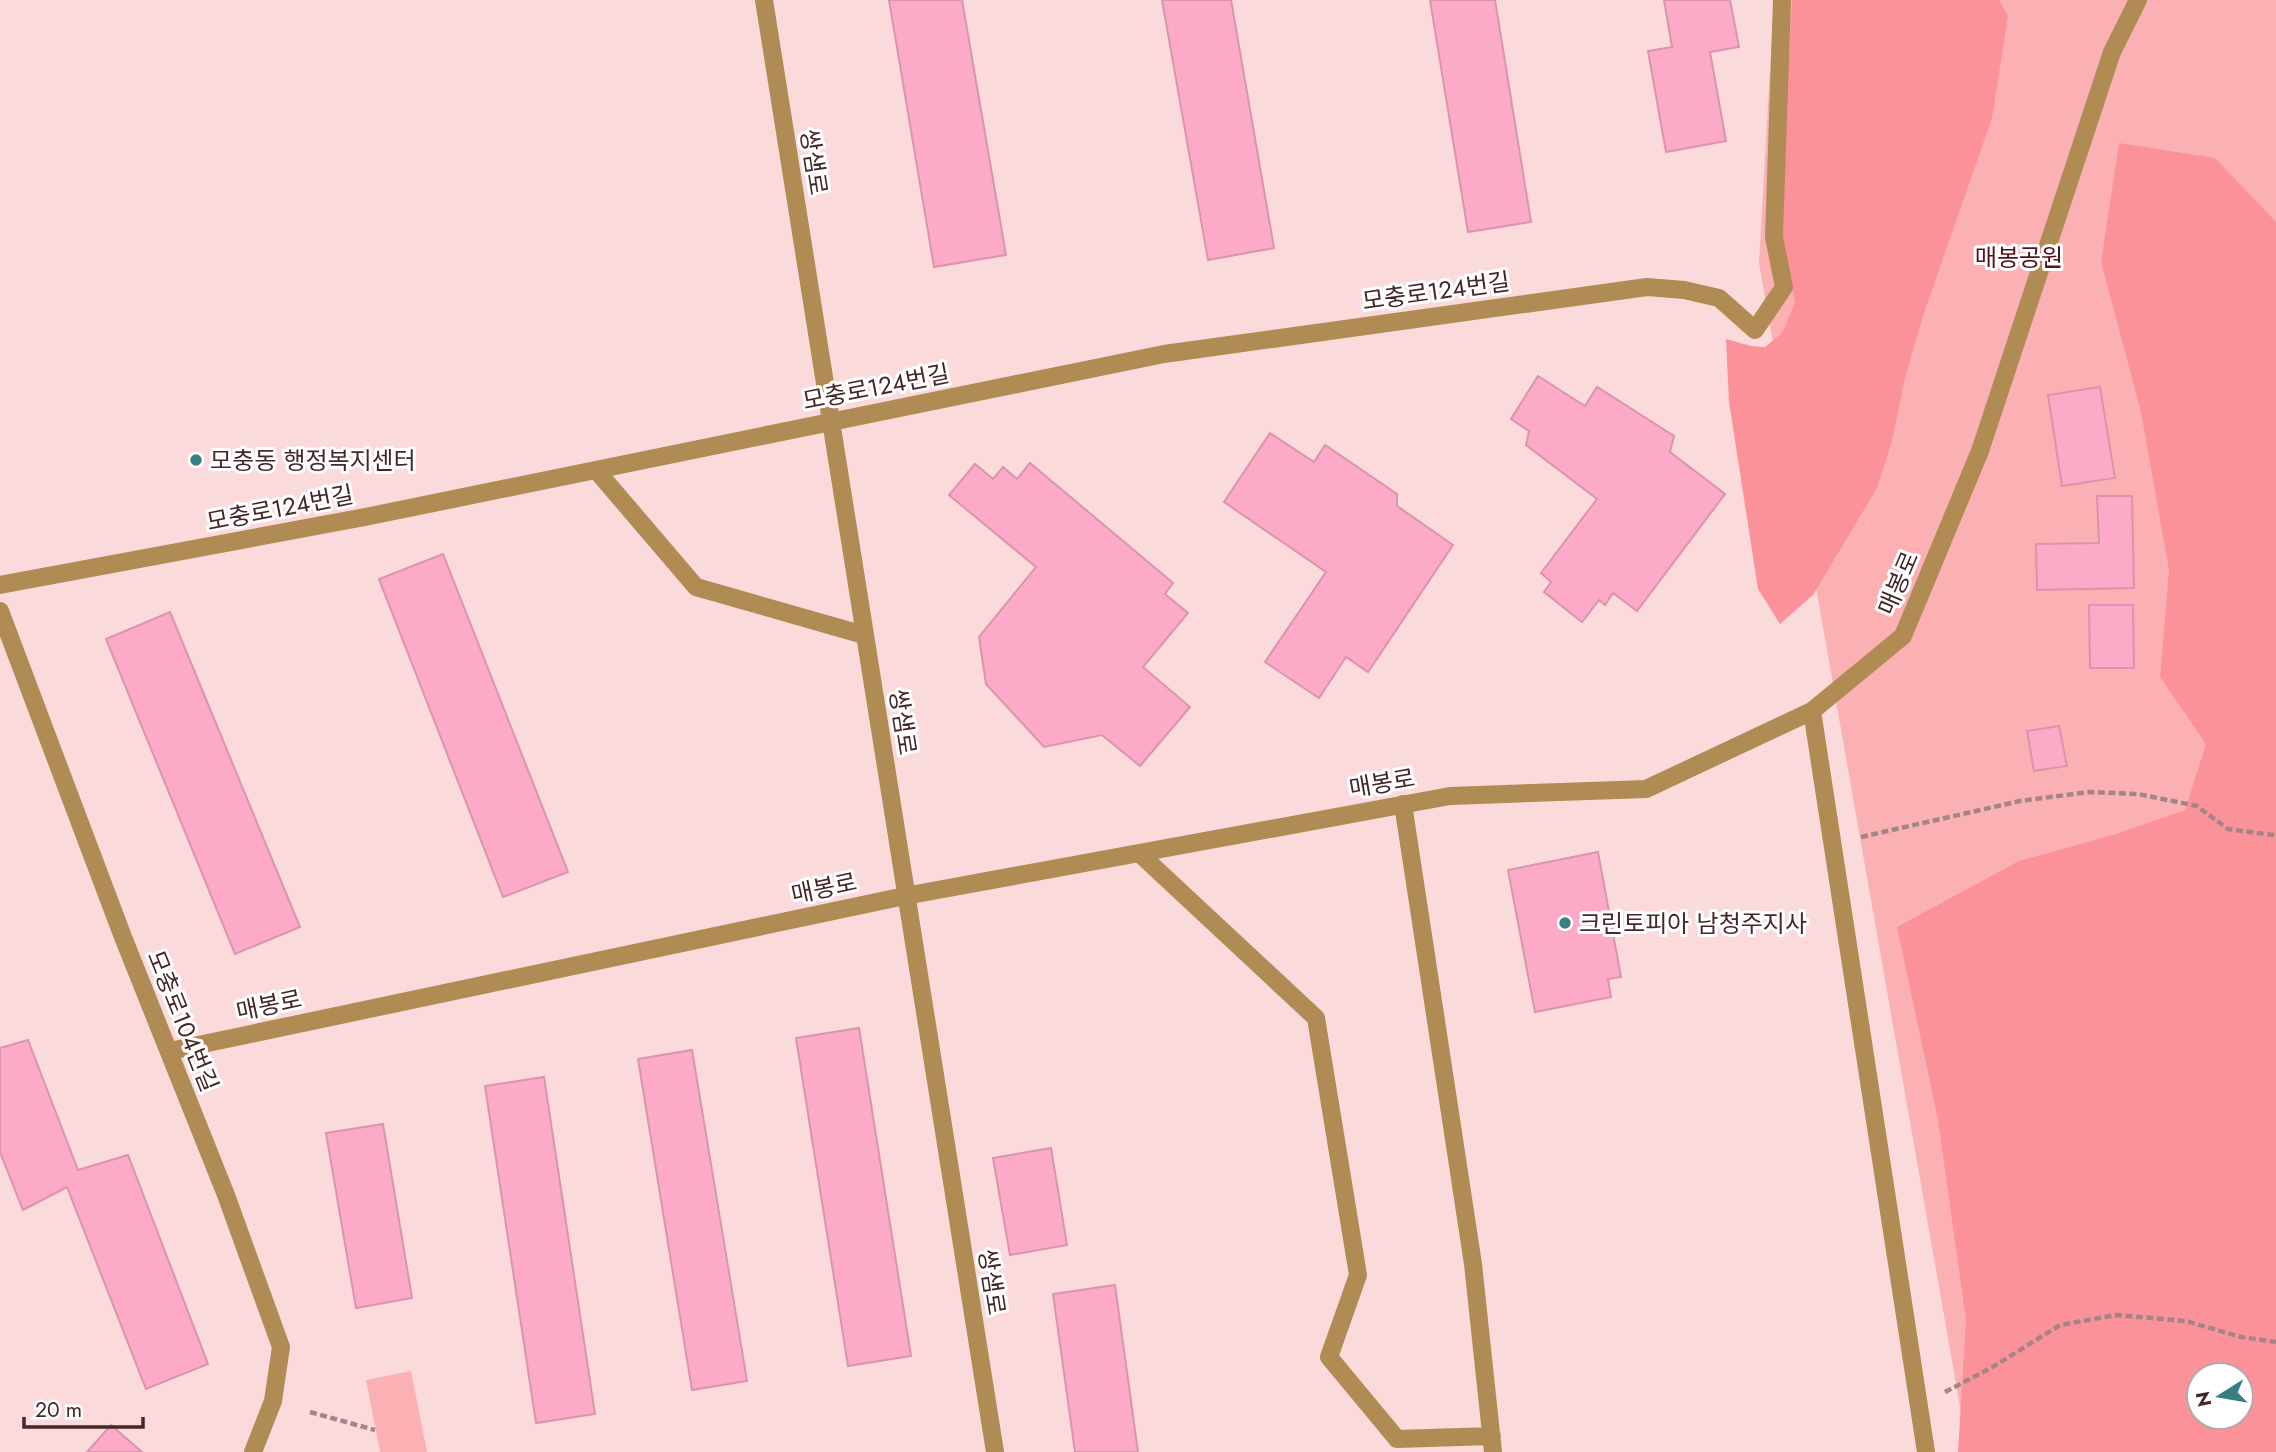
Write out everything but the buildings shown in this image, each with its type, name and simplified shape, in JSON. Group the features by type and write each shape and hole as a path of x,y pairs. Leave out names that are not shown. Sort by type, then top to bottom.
{"street":[{"name":"쌍샘로","path":"764,0 995,1452"},
{"name":"모충로124번길","path":"0,586 352,520 1164,354 1647,287 1684,290 1719,298 1755,330 1784,287 1774,237 1782,0"},
{"name":"매봉로","path":"170,1051 905,896 1403,804 1450,796 1646,789 1812,711 1903,636 1980,451 2112,52 2138,0"},
{"path":"596,470 696,586 864,635"},
{"name":"모충로104번길","path":"0,611 122,937 226,1195 281,1347 273,1401 253,1452"},
{"path":"1812,711 1926,1452"},
{"path":"1139,853 1316,1018 1358,1275 1329,1357 1397,1439 1493,1444 1473,1264 1403,804"}],"path":[{"path":"1832,843 2020,801 2089,792 2138,794 2197,806 2228,829 2276,834"},
{"path":"1919,1405 1991,1368 2060,1325 2116,1315 2186,1321 2241,1337 2276,1342"},
{"path":"310,1412 375,1430"}],"green space":[{"name":"매봉공원","path":"1774,0 2276,0 2276,1452 1961,1412 1759,263"},
{"path":"411,1371 427,1452 380,1452 366,1380"}],"shaded area":[{"path":"1792,0 1999,0 2008,16 1992,118 1923,316 1905,378 1892,441 1877,488 1813,595 1780,624 1758,589 1729,402 1726,339 1765,347 1782,333 1795,303 1783,238"},
{"path":"2119,143 2215,158 2276,222 2276,1452 1958,1452 1966,1320 1938,1120 1897,927 2019,861 2116,834 2185,810 2206,744 2160,677 2169,570 2141,412 2101,262"}],"place":[{"name":"모충동 행정복지센터","path":"196,460"},
{"name":"크린토피아 남청주지사","path":"1565,923"}]}
